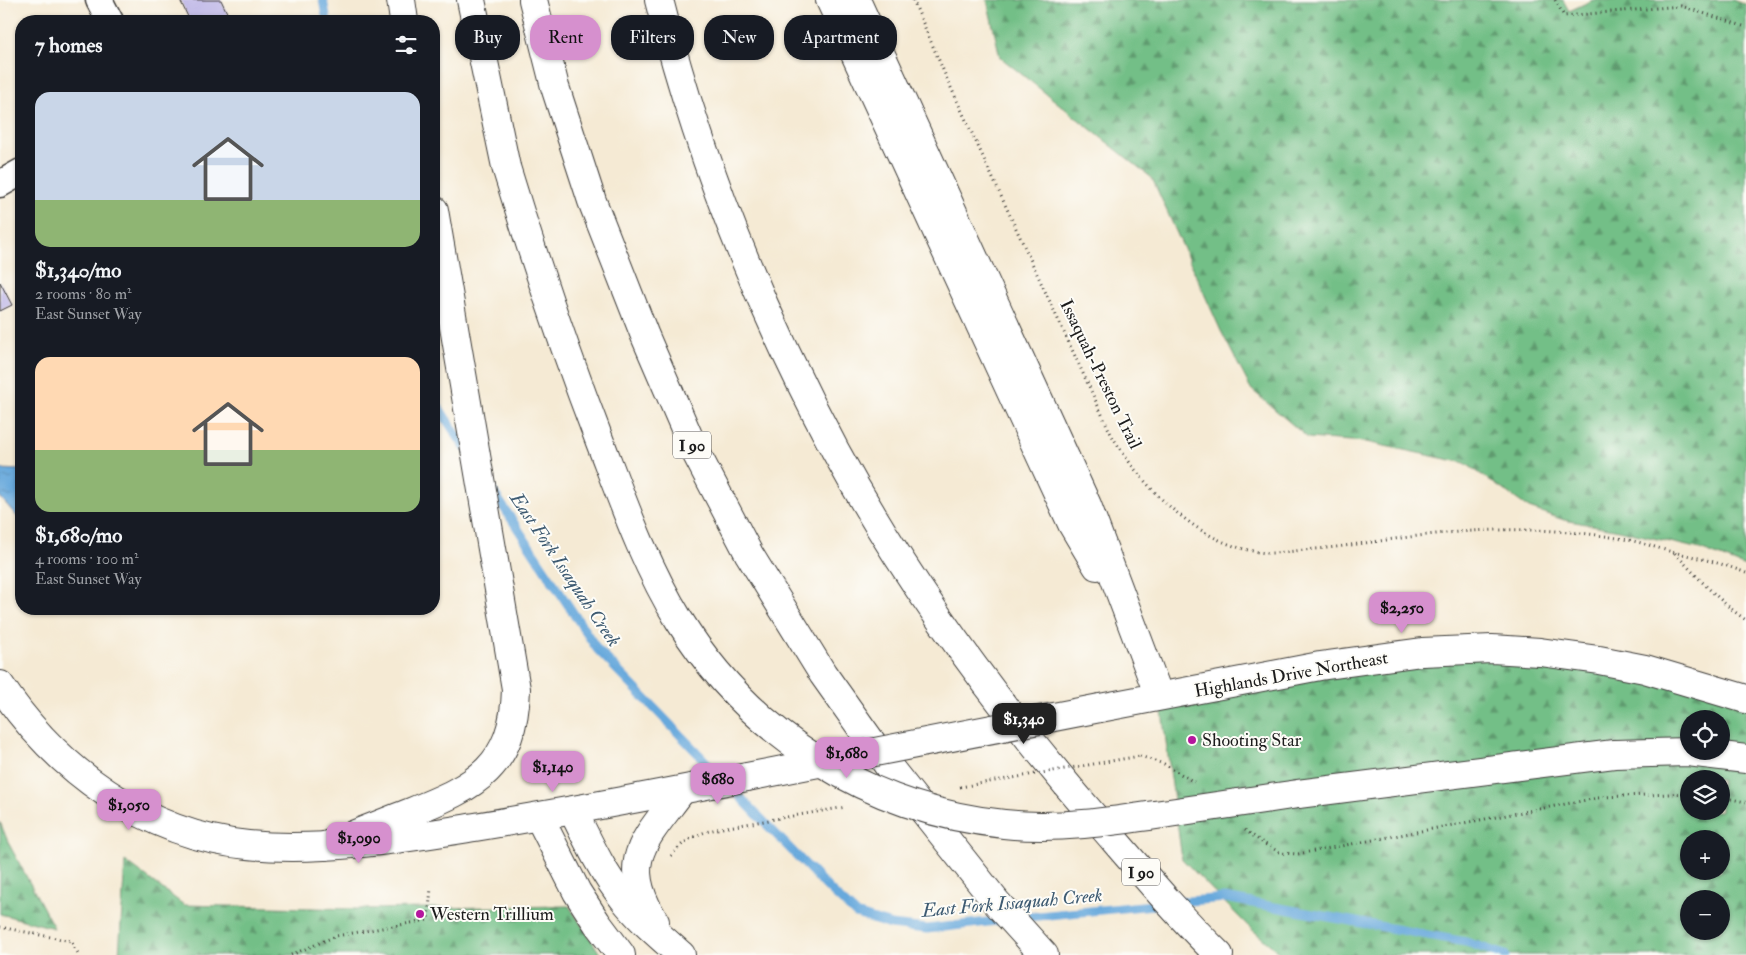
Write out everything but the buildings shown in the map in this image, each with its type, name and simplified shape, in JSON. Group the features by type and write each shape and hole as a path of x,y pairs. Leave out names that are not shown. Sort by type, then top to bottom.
{"main road":[{"path":"401,0 403,15"},
{"path":"471,0 506,167 546,295 618,490 659,583 679,620 723,680 759,716 801,750 840,774 876,793 949,816 1032,826 1082,824 1137,818 1298,794 1614,754 1688,752 1746,759"},
{"name":"I 90","path":"532,0 555,87 592,202 645,336 692,447 749,554 823,674 892,770 947,842 1025,936 1044,955"},
{"name":"I 90","path":"659,0 706,158 749,268 788,356 836,450 937,615 1001,703 1066,785 1171,906 1219,955"},
{"path":"830,0 1072,524 1135,629"},
{"path":"856,0 1087,505 1160,696"},
{"path":"325,846 460,791 480,778 495,763 507,740 516,709 516,689 440,245"},
{"name":"Highlands Drive Northeast","path":"0,685 40,737 82,776 124,805 182,830 214,839 284,847 325,846 412,837 539,817 1320,666 1422,652 1492,649 1540,652 1599,660 1646,669 1746,699"},
{"path":"675,950 646,908 640,894 636,869 638,854 646,839 682,790"},
{"path":"573,811 605,873 623,899 675,950"},
{"path":"539,817 577,892 621,955"}],"street":[{"path":"99,0 107,15"},
{"path":"0,184 15,175"}],"path":[{"name":"Issaquah-Preston Trail","path":"914,0 947,79 1111,434 1138,475 1174,510 1201,530 1218,540 1237,547 1269,553 1450,533 1497,530 1538,530 1578,533 1632,541 1719,562 1746,573"},
{"path":"1556,0 1564,16 1681,6 1746,27"},
{"path":"1674,552 1716,596 1746,620"},
{"path":"1140,756 1164,764 1192,780 1198,786"},
{"path":"1240,826 1263,844 1281,853 1298,854 1603,798 1680,794"},
{"path":"1730,799 1746,802"},
{"path":"669,859 682,844 694,836 706,831 728,827"},
{"path":"291,955 336,936 428,920 431,888"},
{"path":"0,927 71,941 80,955"}],"green space":[{"path":"987,0 1563,0 1569,11 1593,0 1732,0 1746,5 1746,567 1700,549 1614,529 1564,520 1529,508 1465,463 1366,442 1308,438 1251,389 1221,331 1152,178 1000,57"},
{"path":"1492,649 1746,699 1746,955 1282,955 1248,926 1182,859 1160,697"},
{"path":"0,822 9,844 54,928 0,914"},
{"path":"125,861 184,905 357,909 569,906 601,955 119,955"}],"water":[{"path":"0,469 15,470 15,514 0,497"}],"waterway":[{"name":"East Fork Issaquah Creek","path":"323,0 326,15"},
{"name":"East Fork Issaquah Creek","path":"440,409 465,448"},
{"name":"East Fork Issaquah Creek","path":"491,488 597,649 830,890 856,914 891,925 927,929 1005,920"},
{"name":"East Fork Issaquah Creek","path":"1177,902 1225,898 1466,942 1505,955"},
{"name":"East Fork Issaquah Creek","path":"1017,918 1164,904"}],"place":[{"name":"Shooting Star","path":"1192,740"},
{"name":"Western Trillium","path":"420,914"}]}
